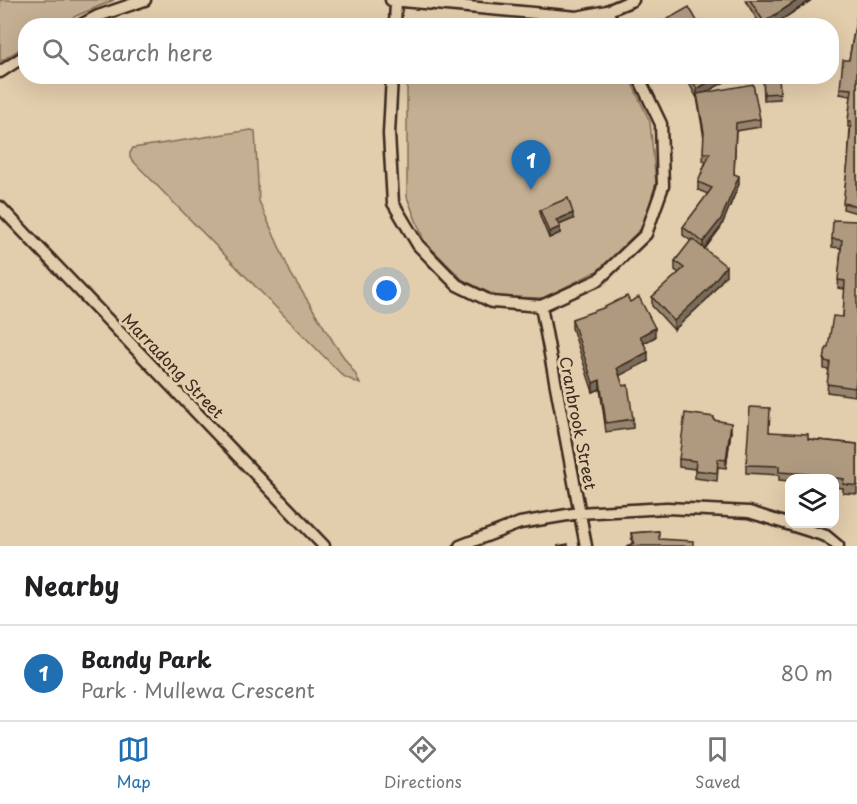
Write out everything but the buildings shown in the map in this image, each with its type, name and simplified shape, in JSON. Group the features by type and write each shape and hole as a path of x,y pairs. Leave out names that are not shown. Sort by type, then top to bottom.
{"street":[{"path":"94,18 145,0"},
{"path":"391,0 577,16 607,11 633,0"},
{"path":"395,18 396,1"},
{"path":"607,11 610,18"},
{"path":"0,72 18,60"},
{"path":"392,84 389,134 393,203 418,245 457,285 492,302 541,306 598,280 646,234 663,186 661,124 642,84"},
{"name":"Marradong Street","path":"0,207 324,546"},
{"name":"Cranbrook Street","path":"541,306 586,546"},
{"path":"460,546 520,523 579,513 667,508 749,512 826,536 838,546"}],"shaded area":[{"path":"0,0 114,0 72,18 18,18 18,50 0,62"},
{"path":"407,84 632,84 650,122 656,183 643,227 599,270 544,298 498,297 463,280 424,241 407,197"},
{"path":"255,131 259,201 291,274 360,384 343,376 130,158 133,148"}],"place":[{"name":"Bandy Park","path":"531,190"}]}
